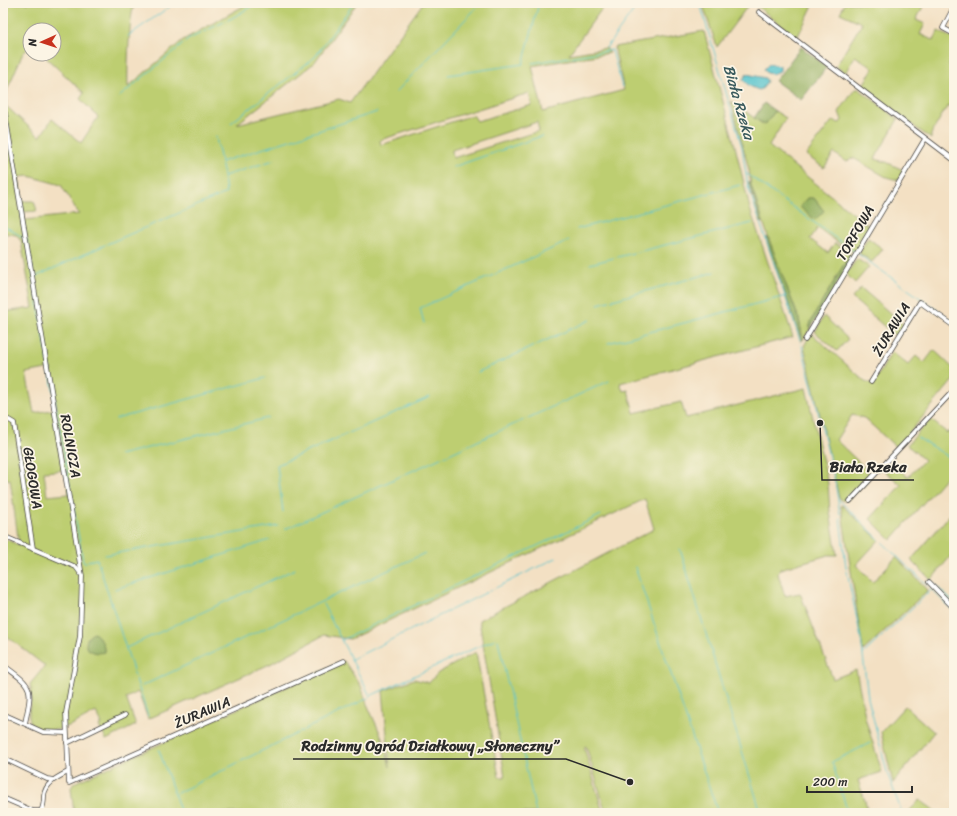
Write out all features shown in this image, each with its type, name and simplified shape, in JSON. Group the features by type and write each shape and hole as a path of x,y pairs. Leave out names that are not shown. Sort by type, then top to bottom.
{"street":[{"path":"954,7 943,28 954,34"},
{"path":"759,12 954,160"},
{"name":"ROLNICZA","path":"4,113 82,576 80,636 67,702 66,732 69,783"},
{"name":"TORFOWA","path":"805,340 926,139"},
{"name":"ŻURAWIA","path":"871,382 920,302 954,326"},
{"path":"850,501 954,390"},
{"name":"GŁOGOWA","path":"3,421 9,420 14,423 33,549"},
{"path":"3,536 76,567 82,576"},
{"path":"929,582 954,608"},
{"name":"ŻURAWIA","path":"69,783 344,661"},
{"path":"3,665 24,681 30,690 31,698 25,723"},
{"path":"3,714 43,732 66,732"},
{"path":"67,743 125,715"},
{"path":"3,758 47,779 53,780"},
{"path":"3,798 37,812 43,808 44,793 53,780 68,772"}],"green space":[{"path":"3,3 135,3 131,18 130,30 128,87 183,40 249,3 357,3 314,63 237,124 339,99 350,103 423,3 606,3 569,54 606,48 610,53 532,66 543,112 624,90 614,47 704,31 735,146 750,209 793,337 620,383 623,391 628,390 634,413 681,402 686,418 806,388 828,484 830,512 837,555 828,555 780,569 778,574 785,596 800,593 833,679 856,670 866,721 882,772 858,780 869,813 606,813 586,746 584,747 603,813 74,813 71,788 74,783 344,661 361,686 367,704 384,742 390,767 383,691 414,679 429,683 438,673 476,652 499,777 505,777 479,620 654,529 645,499 350,639 324,635 270,664 148,719 138,692 126,698 136,725 106,740 99,726 102,724 96,712 64,728 56,730 47,730 31,724 29,719 31,694 30,684 45,666 3,633 3,528 5,539 19,545 10,479 3,480 3,451 5,450 3,433 3,312 33,308 21,241 16,235 3,233 3,87 7,75 3,73","holes":["22,22 62,22 62,62 51,62 84,93 80,99 98,117 81,143 52,119 40,137 6,106 7,90 22,55","529,93 532,105 477,121 473,115 381,145 380,140","537,122 539,131 453,158 452,150","29,176 61,185 79,214 25,220 23,212 37,211 34,201 22,201 19,177","51,368 57,409 34,413 26,373","66,470 69,494 47,496 44,472"]},
{"path":"702,3 750,3 717,47"},
{"path":"753,3 814,3 797,38"},
{"path":"845,3 925,3 916,20 925,24 920,34 934,41 938,31 954,39 954,54 949,65 954,68 954,108 948,105 931,134 931,139 862,87 873,68 855,56 845,73 836,66 862,23 840,13"},
{"path":"801,47 827,67 801,100 775,81"},
{"path":"855,89 859,89 898,119 875,159 886,162 903,170 898,180 886,177 855,159 851,158 847,162 834,153 824,168 806,155 832,121 840,123 842,120 839,112"},
{"path":"731,101 764,125 775,111 786,118 769,146 870,227 856,251 854,250 851,252 818,228 810,239 828,253 835,243 850,254 811,321 809,331 803,340 799,319 778,266 751,186 749,170"},
{"path":"764,103 775,111 765,125 754,118"},
{"path":"748,182 750,182 763,222 761,223"},
{"path":"808,198 814,198 824,211 815,220 800,207"},
{"path":"768,237 799,319 803,340 801,341 766,238"},
{"path":"868,238 883,249 872,262 859,253"},
{"path":"850,254 853,257 809,331 811,321"},
{"path":"857,259 869,267 855,283 846,274"},
{"path":"861,288 904,325 898,335 894,335 852,298"},
{"path":"824,316 848,339 837,351 815,332"},
{"path":"811,333 865,381 873,384 892,352 908,365 916,356 924,363 934,350 954,369 954,379 897,448 864,418 852,415 836,440 872,475 849,499 844,501 839,498 804,346"},
{"path":"930,419 947,433 954,426 954,457 952,459 954,461 954,468 891,540 870,519 901,485 884,470 891,462 908,477 924,460 907,445"},
{"path":"842,505 879,540 856,565 873,582 896,557 928,590 863,651 841,506"},
{"path":"954,510 954,552 931,580 911,560"},
{"path":"94,633 102,641 104,652 94,652 86,647 87,638"},
{"path":"905,706 934,732 893,783 881,732"},
{"path":"920,800 938,813 907,813"}],"water":[{"path":"769,64 780,66 780,71 772,74 767,73 764,69"},
{"path":"747,74 765,78 767,81 763,88 759,90 746,83 743,79"}],"waterway":[{"path":"128,36 175,3"},
{"path":"119,97 189,39 232,18 257,3"},
{"path":"231,123 315,57 354,3"},
{"path":"396,92 481,3"},
{"path":"448,75 523,64 539,3"},
{"path":"606,48 639,3"},
{"name":"Biała Rzeka","path":"700,3 742,147 748,187 801,343"},
{"path":"532,63 612,50 622,87"},
{"path":"221,162 377,112"},
{"path":"453,167 542,136"},
{"path":"216,137 224,176 274,160"},
{"path":"747,174 855,252"},
{"path":"107,244 226,193 224,176"},
{"path":"577,229 740,185"},
{"path":"590,264 752,223"},
{"path":"3,225 24,238"},
{"path":"27,239 83,562 86,562"},
{"path":"424,323 420,308 569,241"},
{"path":"35,277 105,245"},
{"path":"858,254 954,322"},
{"path":"598,304 715,272"},
{"path":"608,343 786,296"},
{"path":"478,372 590,320"},
{"name":"Biała Rzeka","path":"802,346 835,481 840,514"},
{"path":"116,419 265,378"},
{"path":"285,529 609,381"},
{"path":"283,512 277,465 430,397"},
{"path":"119,455 268,418"},
{"path":"918,438 954,460"},
{"path":"839,500 879,539"},
{"path":"342,640 601,515"},
{"name":"Biała Rzeka","path":"840,518 846,567 861,638 868,698 887,772 902,813"},
{"path":"105,555 278,526"},
{"path":"115,589 270,540"},
{"path":"882,542 928,586"},
{"path":"680,549 761,813"},
{"path":"142,686 425,553"},
{"path":"352,659 556,558"},
{"path":"88,561 97,559 148,716"},
{"path":"635,567 718,813"},
{"path":"126,648 295,569"},
{"path":"930,580 954,603"},
{"path":"930,588 954,612"},
{"path":"863,654 931,590"},
{"path":"323,604 370,696 495,639"},
{"path":"498,640 536,813"},
{"path":"177,793 368,698"},
{"path":"848,813 832,762 870,743"},
{"path":"159,750 181,813"},
{"path":"950,813 954,808"}],"place":[{"name":"Biała Rzeka","path":"820,423"},
{"name":"Rodzinny Ogród Działkowy „Słoneczny”","path":"630,782"}]}
